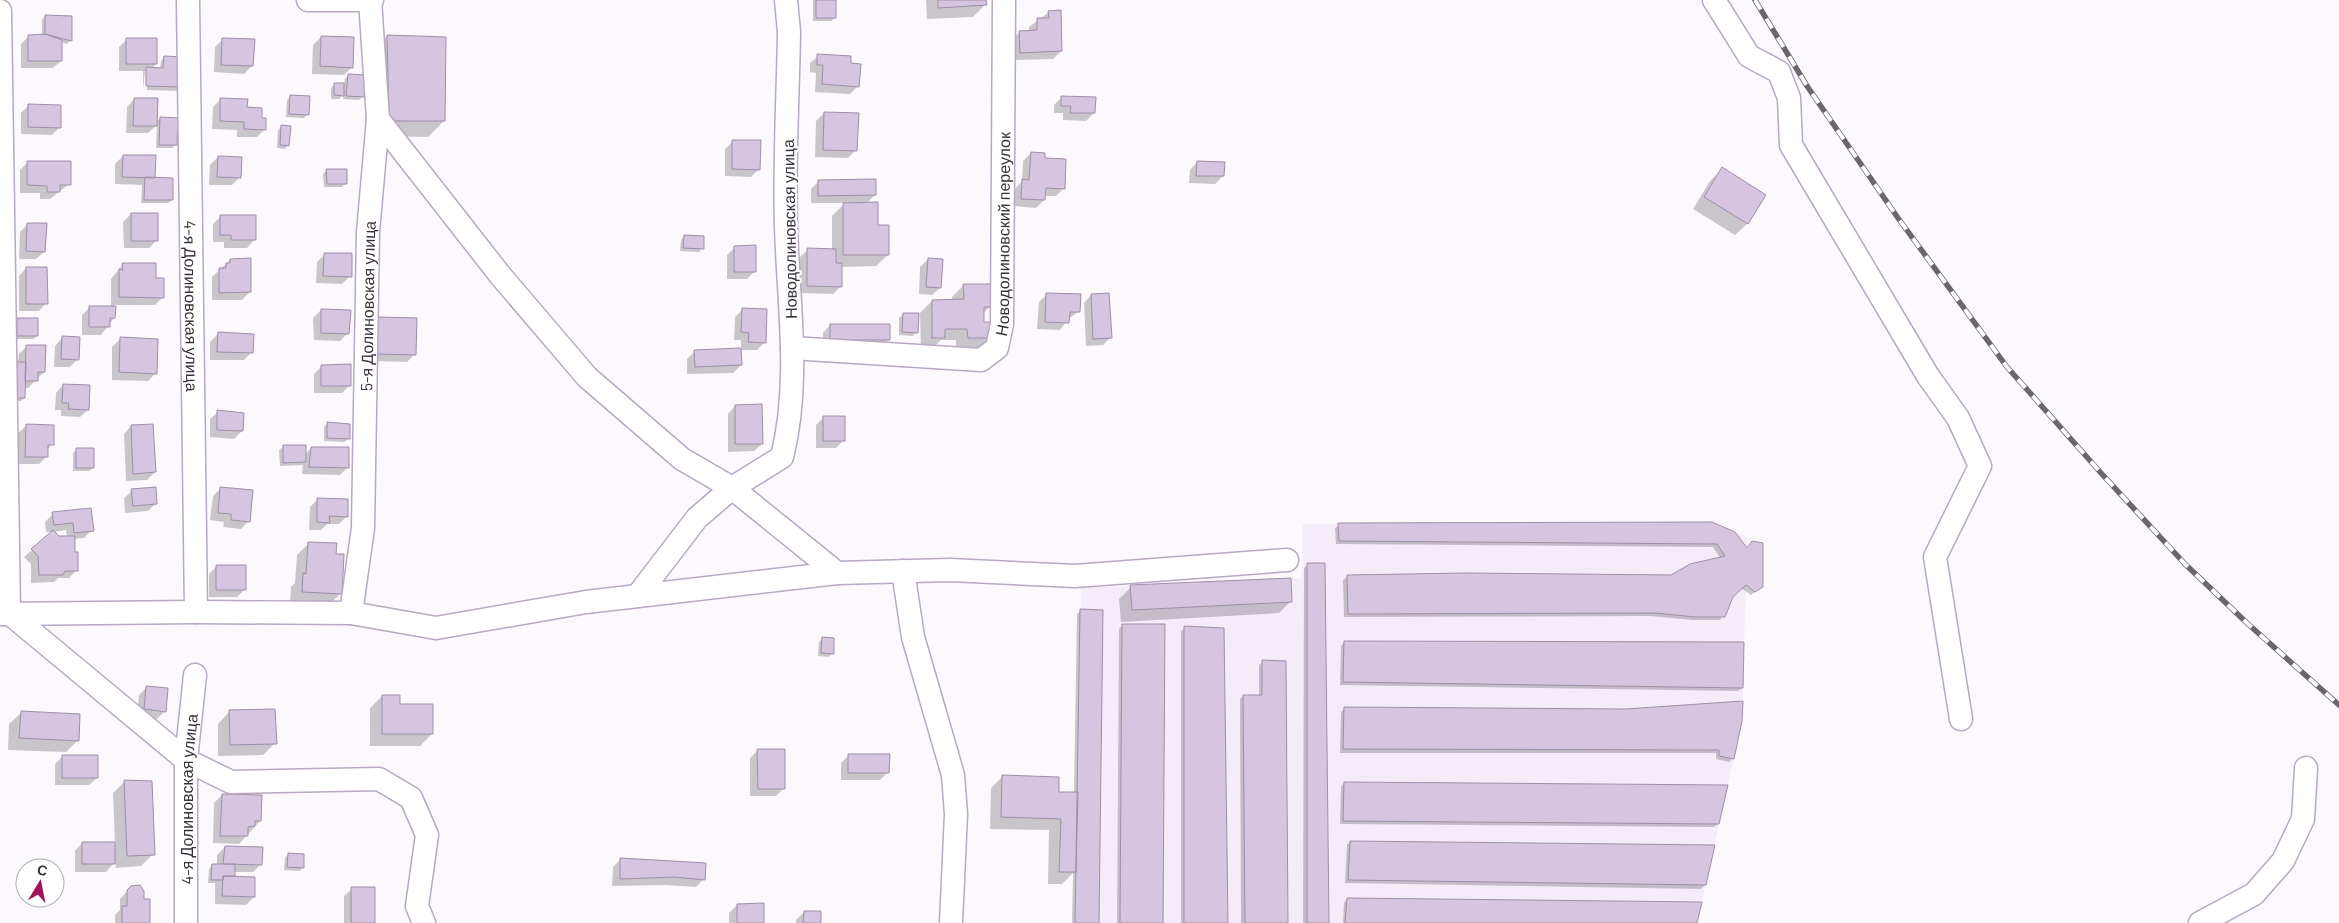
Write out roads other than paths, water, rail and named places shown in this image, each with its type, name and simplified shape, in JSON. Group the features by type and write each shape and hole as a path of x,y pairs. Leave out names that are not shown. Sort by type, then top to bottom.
{"street":[{"name":"4-я Долиновская улица","path":"188,0 196,612"},
{"path":"308,0 371,0"},
{"name":"5-я Долиновская улица","path":"351,614 363,528 368,232 378,118 371,0"},
{"name":"Новодолиновская улица","path":"732,488 782,457 787,435 792,348 786,224 789,32 786,0"},
{"name":"Новодолиновский переулок","path":"792,348 981,360 996,348 1002,324 1004,0"},
{"path":"1714,0 1749,56 1779,72 1790,98 1791,145 1928,376 1958,418 1980,466 1935,557 1961,719"},
{"path":"0,11 4,613"},
{"path":"378,118 500,275 587,377 682,459 732,488 838,573"},
{"path":"638,595 697,518 732,488"},
{"path":"4,613 196,612 351,614 436,628 638,595 838,573 950,570 1075,576 1287,560"},
{"path":"903,571 913,637 953,775 956,814 951,923"},
{"path":"4,613 186,760 231,782 379,779 411,798 427,835 417,906 424,923"},
{"name":"4-я Долиновская улица","path":"186,923 186,760 194,675"},
{"path":"2200,923 2254,894 2283,861 2304,819 2306,768"}],"railway":[{"path":"1755,0 1807,86 1898,218 2007,367 2185,564 2248,624 2339,705"}]}
